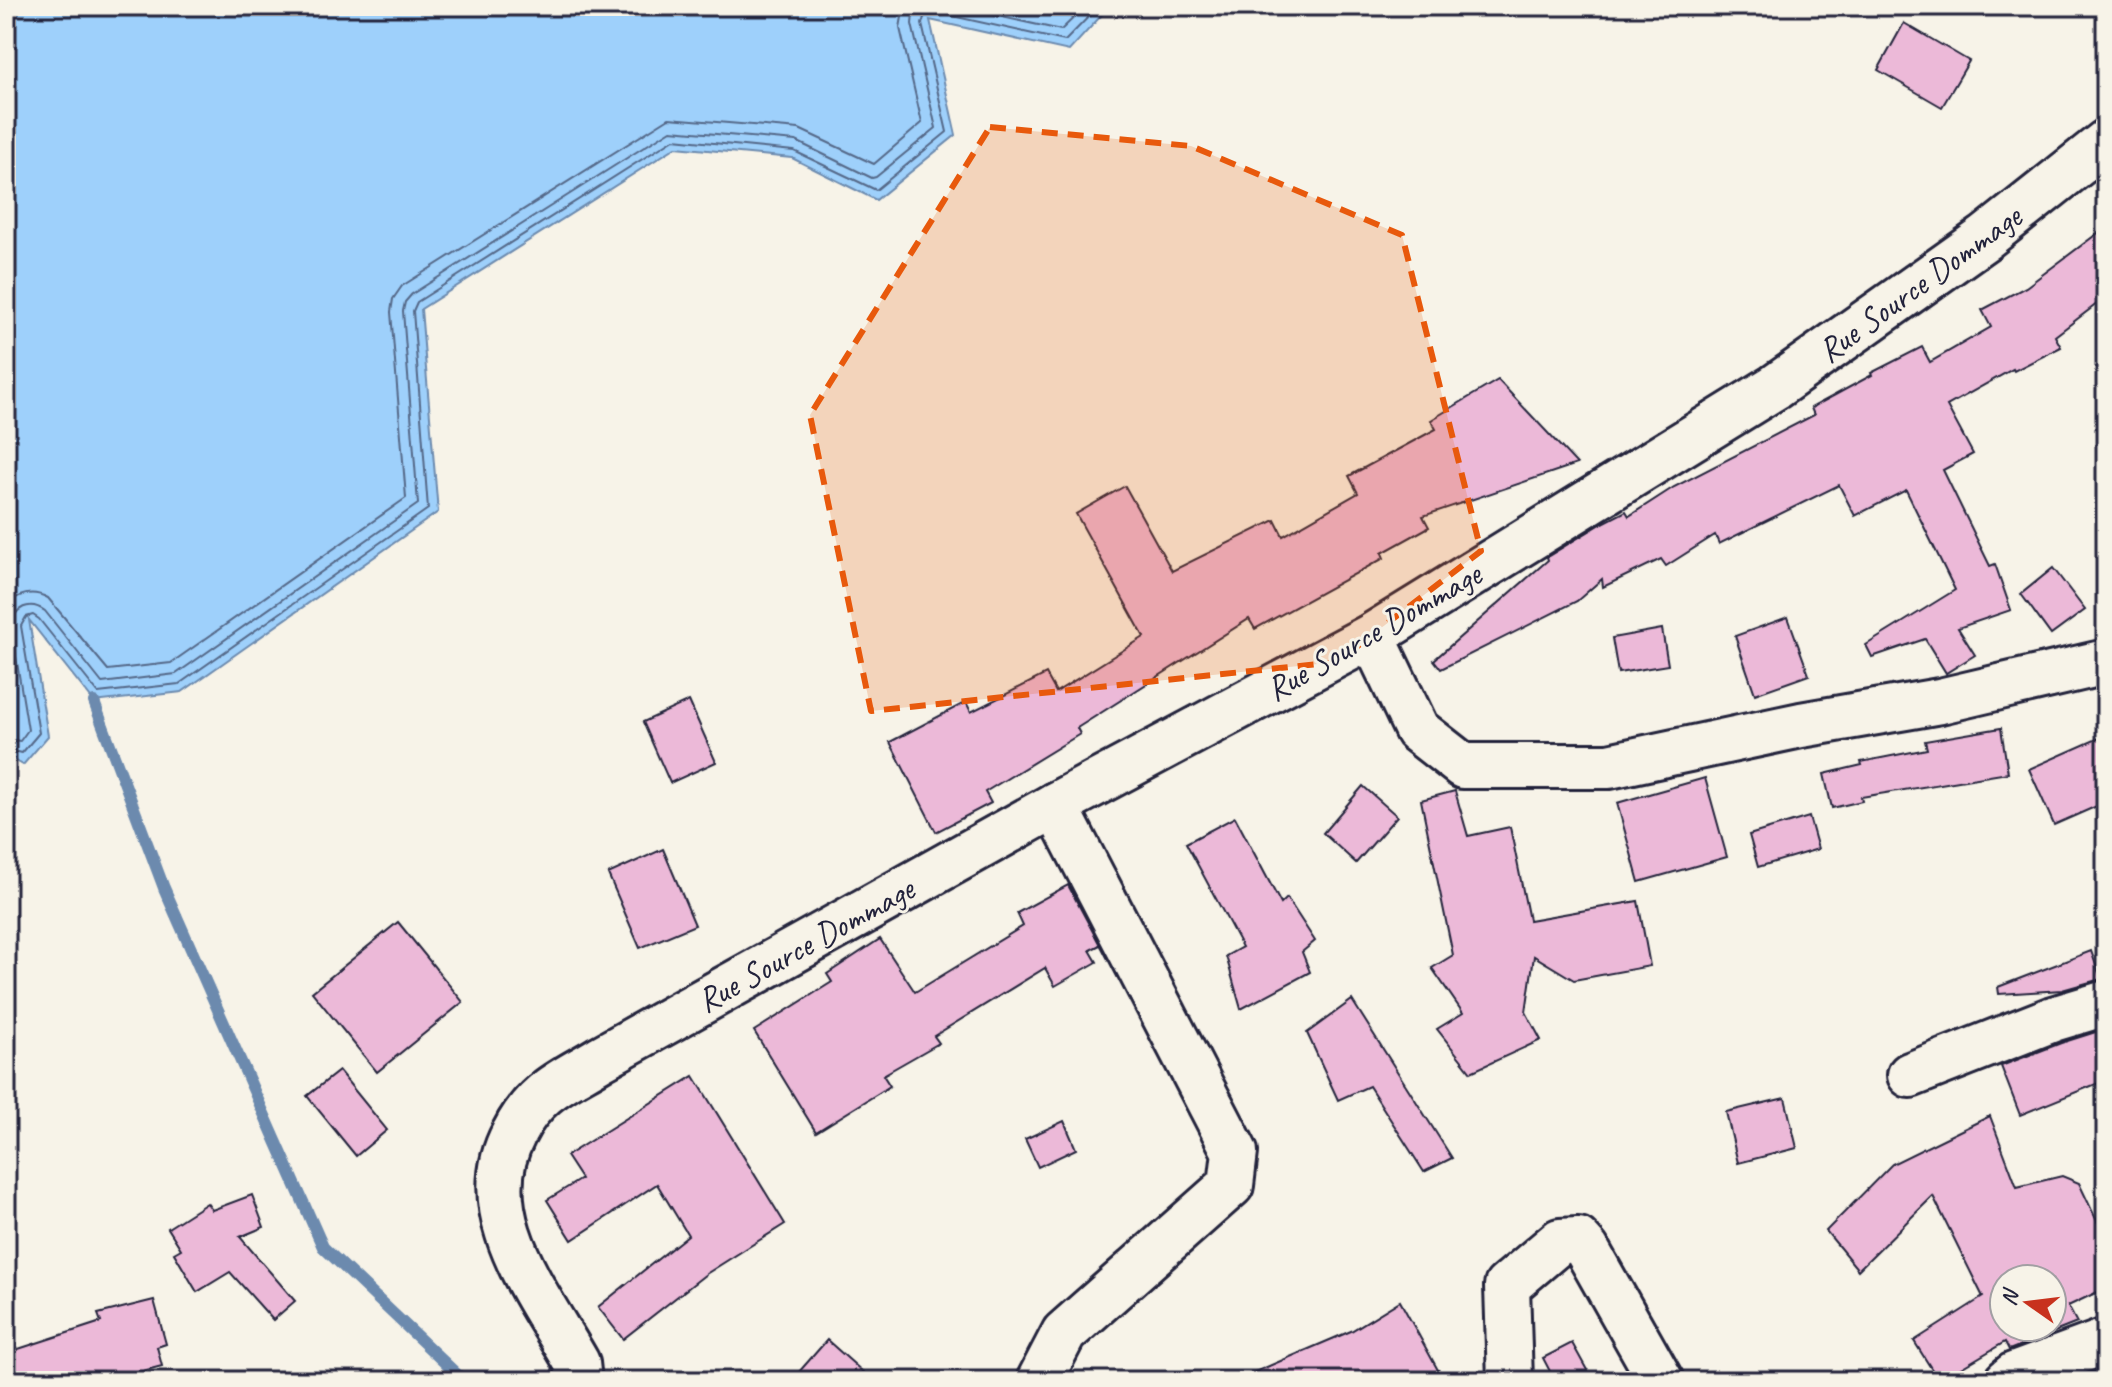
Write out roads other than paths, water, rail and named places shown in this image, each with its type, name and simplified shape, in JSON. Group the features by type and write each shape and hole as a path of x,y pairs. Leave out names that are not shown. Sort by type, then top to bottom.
{"street":[{"name":"Rue Source Dommage","path":"578,1372 506,1232 499,1203 500,1174 508,1145 522,1118 544,1094 601,1058 1055,805 1372,636 1775,387 1985,238 2106,142"},
{"path":"1372,636 1417,730 1463,766 1609,766 1801,725 1940,701 2106,662"},
{"path":"1039,1381 1064,1333 1231,1185 1235,1152 1055,805"},
{"path":"1910,1075 2053,1019 2106,1003"},
{"path":"1510,1381 1507,1286 1560,1241 1578,1240 1587,1250 1661,1381"},
{"path":"2007,1381 2014,1375 2106,1341"}],"water":[{"path":"6,6 1110,6 1069,51 930,20 956,135 876,200 792,158 676,147 421,309 438,512 182,692 94,702 29,620 48,736 23,765 6,755"}],"waterway":[{"path":"94,702 164,888 323,1247 464,1381"}]}
